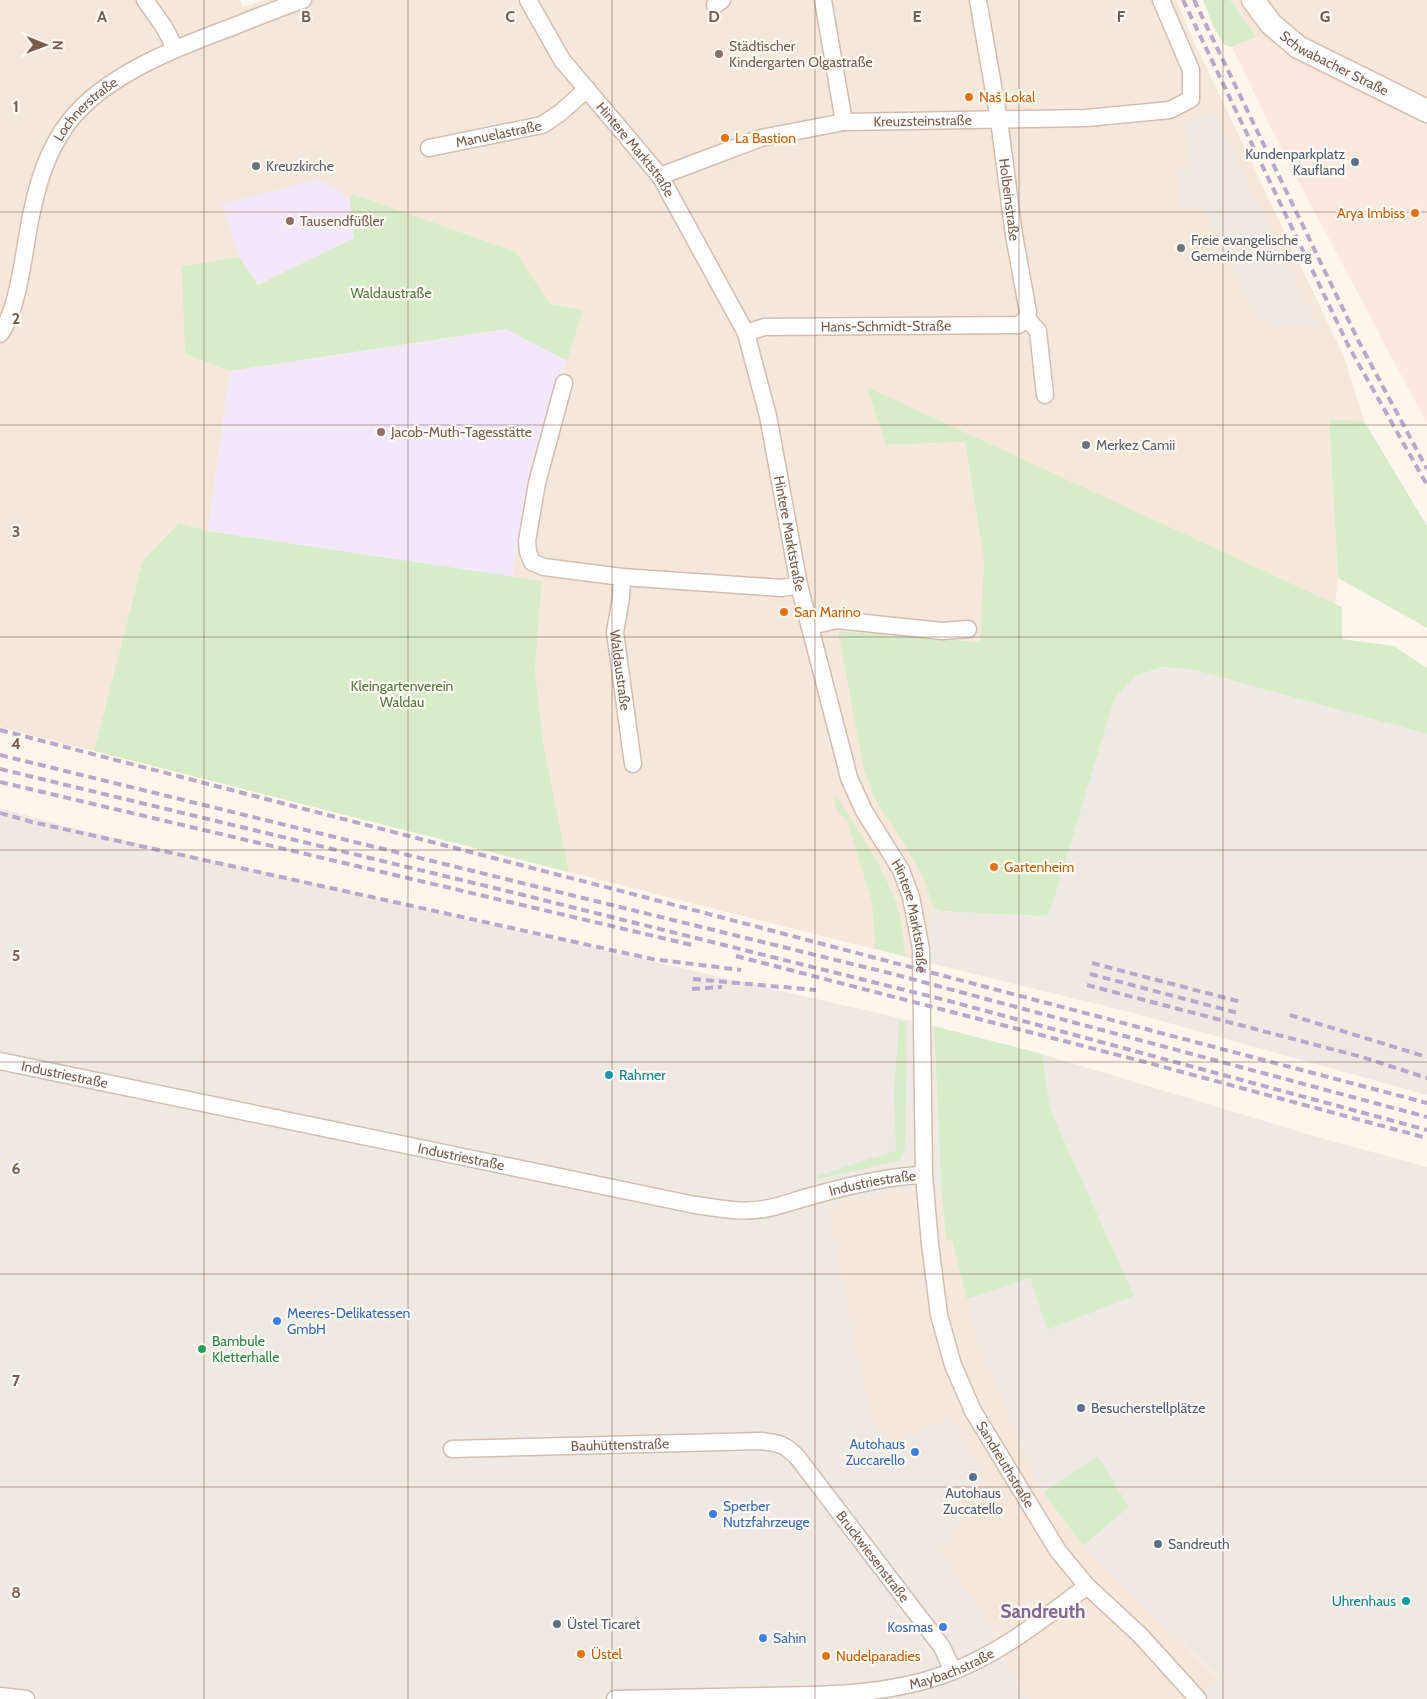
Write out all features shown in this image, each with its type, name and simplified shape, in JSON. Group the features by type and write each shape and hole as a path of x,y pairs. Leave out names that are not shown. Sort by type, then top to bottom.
{"main road":[{"name":"Schwabacher Straße","path":"1254,0 1271,24 1298,47 1427,112"}],"street":[{"path":"145,0 164,27 175,48"},
{"name":"Lochnerstraße","path":"0,334 11,314 33,206 45,166 66,125 92,98 124,76 175,48 303,0"},
{"name":"Hintere Marktstraße","path":"528,0 562,60 660,176 746,333 768,416 799,585 849,778 864,811 901,870 911,897 921,949 924,1175"},
{"path":"823,0 844,122"},
{"name":"Holbeinstraße","path":"978,0 998,120 1014,236 1028,312 1027,319 1038,331 1045,395"},
{"name":"Kreuzsteinstraße","path":"660,176 761,138 844,122 1086,118 1170,110 1191,99 1191,70 1161,0"},
{"name":"Manuelastraße","path":"428,148 542,125 560,113 587,89"},
{"name":"Hans-Schmidt-Straße","path":"746,333 764,327 1018,325 1027,319"},
{"path":"564,382 537,483 527,541 528,552 532,562 544,567 622,577 782,588 799,585"},
{"name":"Waldaustraße","path":"622,577 621,598 615,632 634,764"},
{"path":"810,626 837,620 942,631 968,629"},
{"name":"Industriestraße","path":"0,1061 695,1206 722,1209 763,1209 817,1194 885,1179 924,1175"},
{"name":"Sandreuthstraße","path":"924,1175 939,1315 952,1365 973,1411 1058,1551 1087,1586 1140,1635 1198,1699"},
{"name":"Bauhüttenstraße","path":"452,1449 760,1441 781,1444 786,1447"},
{"name":"Bruckwiesenstraße","path":"786,1447 798,1458 942,1648 953,1671"},
{"name":"Maybachstraße","path":"615,1699 829,1695 876,1691 922,1682 953,1671 989,1654 1027,1631 1087,1586"},
{"path":"0,1696 26,1699"}],"shaded area":[{"path":"0,0 240,0 242,7 265,0 1176,0 1344,357 1364,421 1329,421 1338,578 1335,604 868,388 886,445 965,442 984,562 981,642 839,631 908,850 923,877 933,907 930,963 569,872 543,742 535,669 542,582 512,578 530,466 583,310 550,304 516,252 353,194 185,354 230,371 208,531 179,523 143,560 94,751 0,727"},
{"path":"1230,0 1427,0 1427,127 1257,37"},
{"path":"1257,37 1427,127 1427,424 1270,127 1232,47"},
{"path":"1215,114 1249,187 1247,189 1252,199 1255,198 1317,326 1271,327 1267,318 1259,321 1205,210 1203,210 1200,204 1193,207 1178,207 1177,174 1191,173 1187,120"},
{"name":"Tausendfüßler","path":"319,179 350,198 354,238 258,286 239,257 222,204"},
{"name":"Jacob-Muth-Tagesstätte","path":"507,329 567,361 552,398 530,466 512,578 208,531 230,371"},
{"path":"1162,667 1194,670 1427,734 1427,1095 1129,1012 930,963 933,907 941,911 1048,915 1115,697 1136,676"},
{"path":"0,808 72,828 934,1026 941,1185 826,1203 869,1415 893,1449 923,1429 953,1421 985,1483 961,1497 959,1527 939,1551 997,1634 1006,1665 1029,1699 0,1699"},
{"path":"1042,1054 1321,1138 1427,1167 1427,1699 1194,1699 1219,1678 1083,1546 1129,1507 1098,1456 1043,1492 982,1351 967,1299 1030,1277 1047,1330 1134,1296 1050,1109"},
{"path":"941,1185 946,1240 952,1239 982,1351 1043,1492 1083,1546 1219,1679 1194,1699 1029,1699 1006,1665 997,1634 939,1551 959,1527 961,1497 985,1483 923,1429 893,1449 869,1415 826,1203"}],"green space":[{"path":"1203,0 1230,0 1257,37 1231,47 1225,45 1214,28"},
{"path":"353,194 516,252 550,304 583,310 567,361 506,329 230,371 185,354 182,266 239,257 258,285 354,238 350,198"},
{"path":"867,387 1342,607 1342,639 1394,646 1427,668 1427,734 1194,670 1162,667 1136,676 1115,697 1048,915 940,911 933,907 923,877 908,850 877,803 864,771 838,631 980,642 984,562 965,442 886,445"},
{"path":"1329,420 1364,421 1427,526 1427,628 1338,578"},
{"name":"Kleingartenverein Waldau","path":"179,523 208,531 542,581 535,669 543,742 569,872 94,751 143,560"},
{"path":"836,795 876,859 893,894 900,916 906,957 875,948 872,902 847,820 835,806 834,798"},
{"path":"899,1020 907,1023 905,1148 899,1161 817,1179 815,1177 896,1151 894,1093"},
{"path":"934,1026 1042,1054 1050,1109 1134,1296 1047,1330 1030,1278 967,1299 952,1240 946,1240 941,1185"},
{"path":"1098,1456 1129,1507 1083,1546 1043,1492"}],"railway":[{"path":"1183,0 1349,347 1427,485"},
{"path":"1194,0 1359,342 1427,469"},
{"path":"0,730 1427,1103"},
{"path":"0,755 893,974 1427,1117"},
{"path":"0,769 507,891 949,1001 1427,1130"},
{"path":"0,782 692,945"},
{"path":"0,813 32,822 652,959 741,970"},
{"path":"736,956 1145,1062 1427,1138"},
{"path":"1092,963 1241,1002"},
{"path":"1090,974 1238,1013"},
{"path":"693,979 816,990"},
{"path":"1087,985 1362,1057 1427,1078"},
{"path":"692,989 722,987"},
{"path":"1290,1015 1427,1057"}],"place":[{"name":"Städtischer Kindergarten Olgastraße","path":"719,54"},
{"name":"Naš Lokal","path":"969,97"},
{"name":"La Bastion","path":"725,138"},
{"name":"Kundenparkplatz Kaufland","path":"1355,162"},
{"name":"Kreuzkirche","path":"256,166"},
{"name":"Arya Imbiss","path":"1415,213"},
{"name":"Tausendfüßler","path":"290,221"},
{"name":"Freie evangelische Gemeinde Nürnberg","path":"1181,248"},
{"name":"Jacob-Muth-Tagesstätte","path":"381,432"},
{"name":"Merkez Camii","path":"1086,445"},
{"name":"San Marino","path":"784,612"},
{"name":"Gartenheim","path":"994,867"},
{"name":"Rahmer","path":"609,1075"},
{"name":"Meeres-Delikatessen GmbH","path":"277,1321"},
{"name":"Bambule Kletterhalle","path":"202,1349"},
{"name":"Besucherstellplätze","path":"1081,1408"},
{"name":"Autohaus Zuccarello","path":"915,1452"},
{"name":"Autohaus Zuccatello","path":"973,1477"},
{"name":"Sperber Nutzfahrzeuge","path":"713,1514"},
{"name":"Sandreuth","path":"1158,1544"},
{"name":"Uhrenhaus","path":"1406,1601"},
{"name":"Üstel Ticaret","path":"557,1624"},
{"name":"Kosmas","path":"943,1627"},
{"name":"Sahin","path":"763,1638"},
{"name":"Üstel","path":"581,1654"},
{"name":"Nudelparadies","path":"826,1656"}],"district":[{"name":"Sandreuth","path":"1043,1611"}]}
